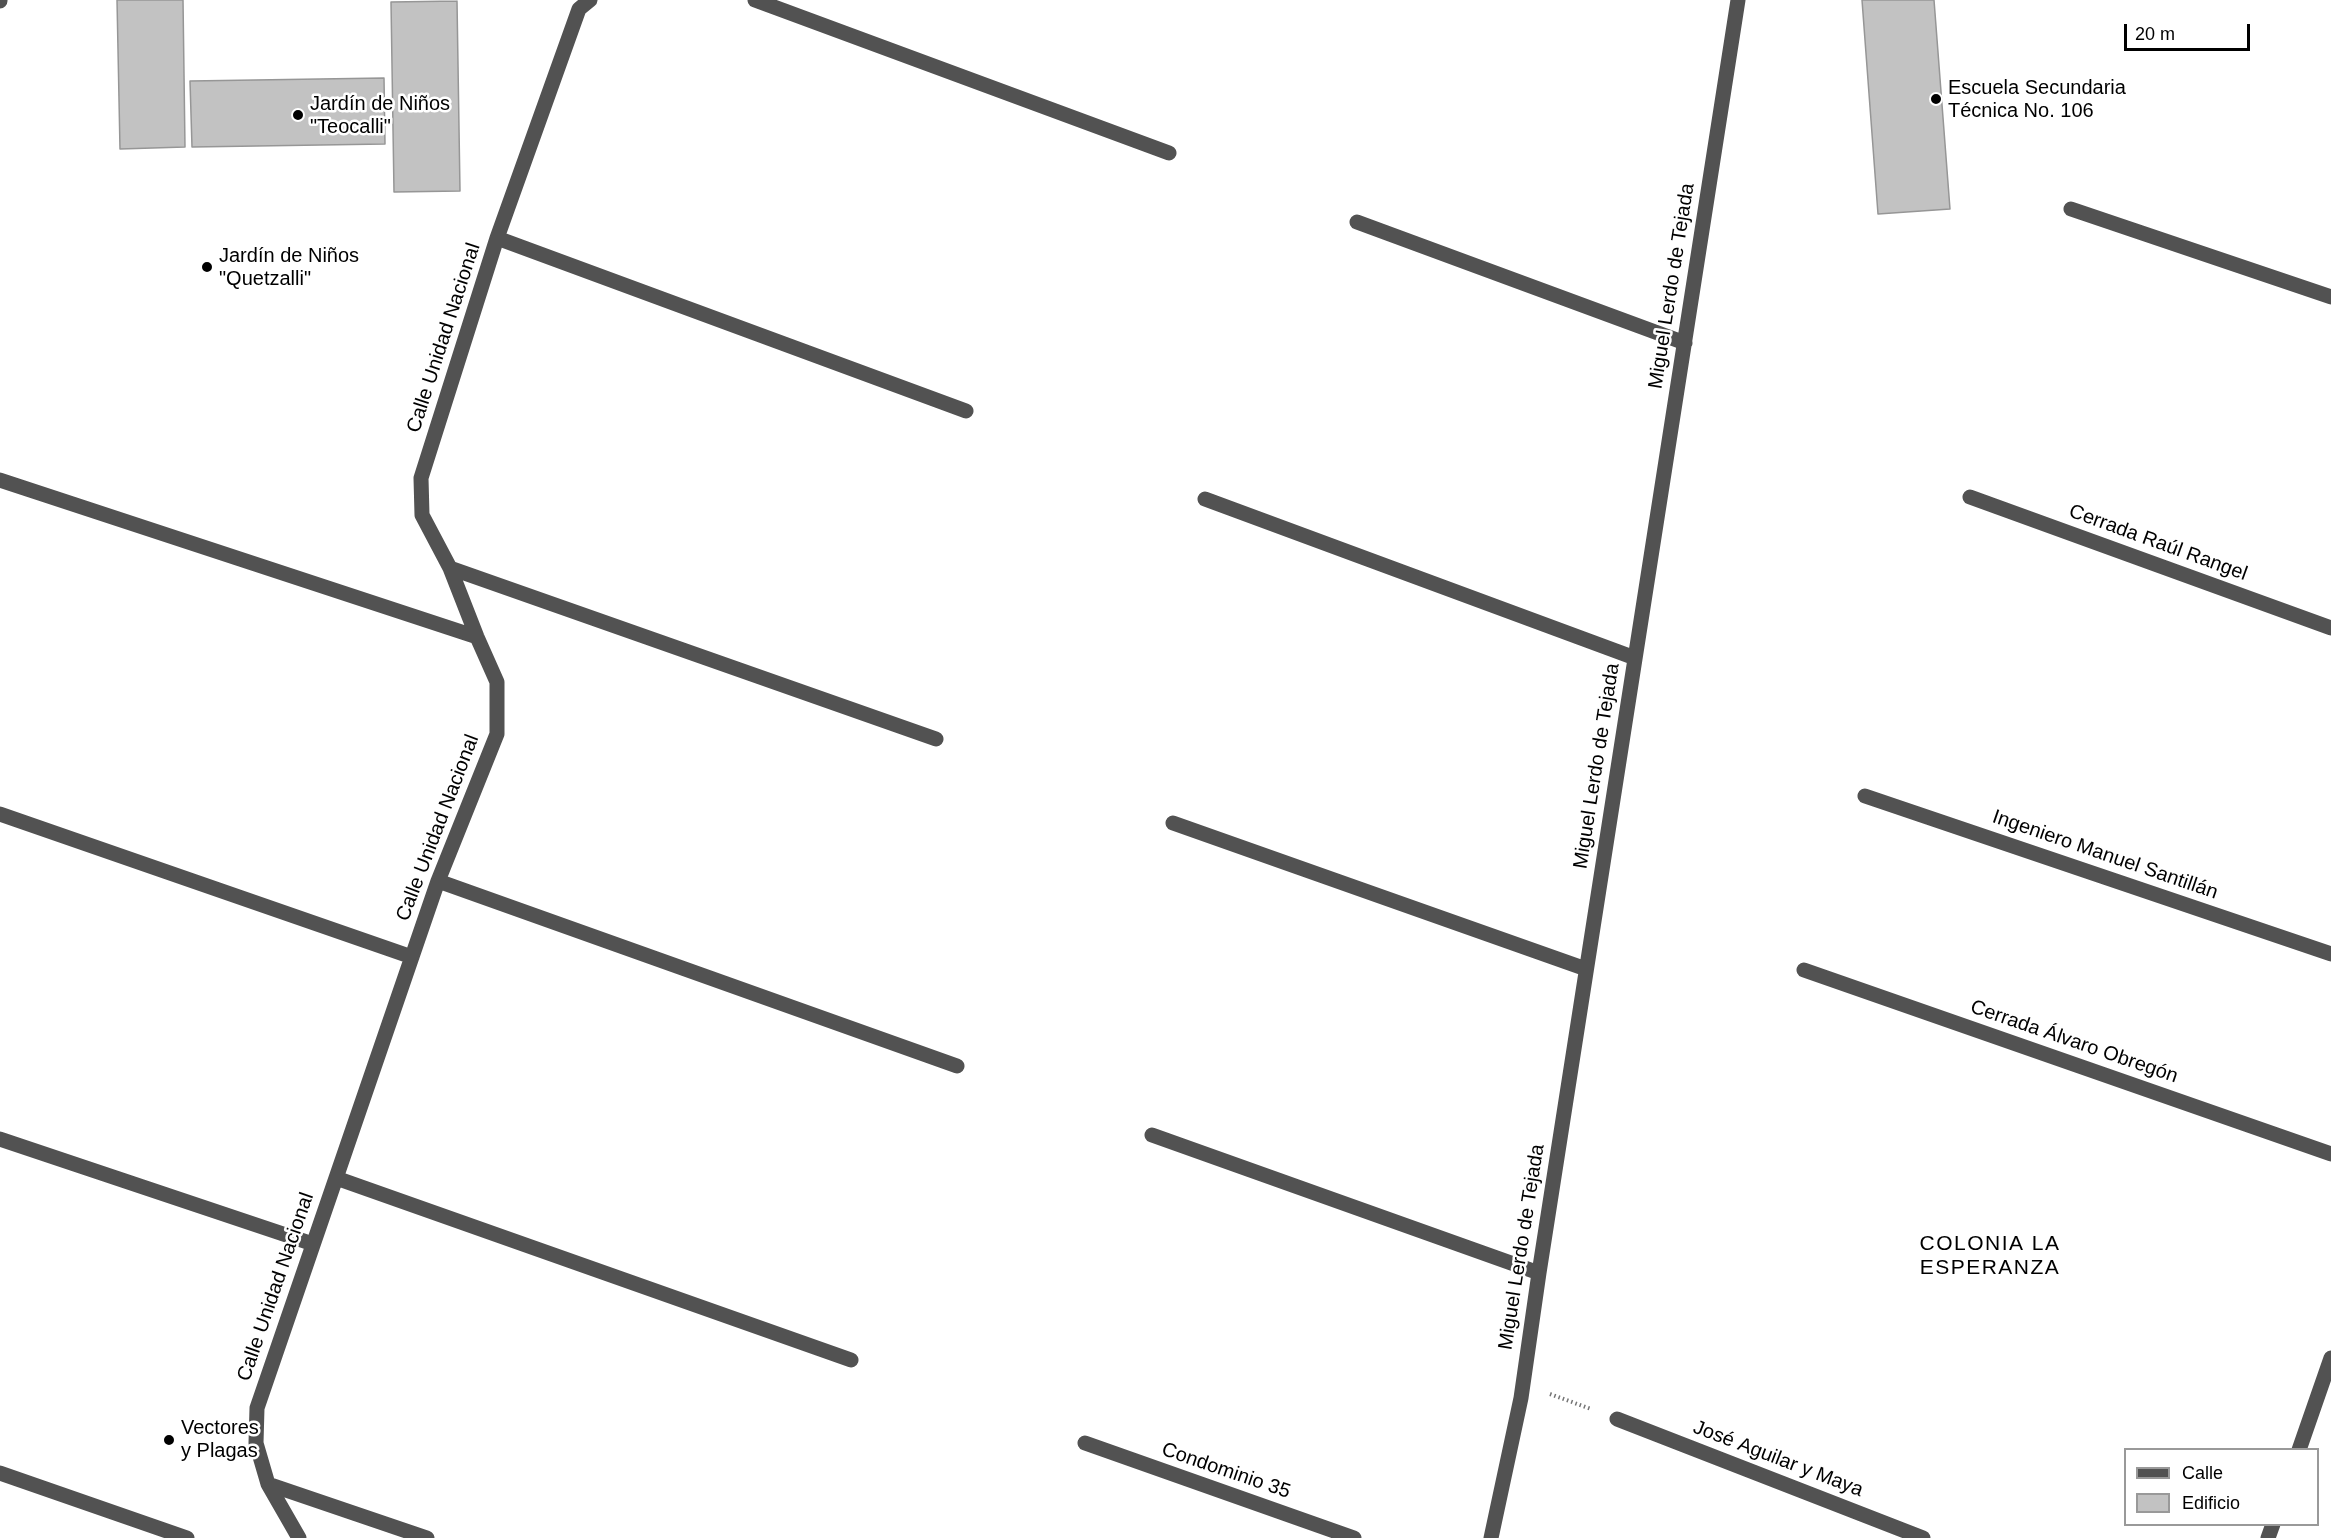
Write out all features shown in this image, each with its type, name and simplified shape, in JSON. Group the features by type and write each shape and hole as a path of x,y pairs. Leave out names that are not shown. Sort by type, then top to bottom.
{"street":[{"name":"Calle Unidad Nacional","path":"299,1538 268,1484 256,1443 257,1408 438,881 497,734 497,682 450,568 422,515 421,478 497,238 579,9 590,0"},
{"path":"755,0 1169,153"},
{"name":"Miguel Lerdo de Tejada","path":"1491,1538 1523,1384 1738,0"},
{"path":"2071,209 2331,297"},
{"path":"1358,222 1685,343"},
{"path":"497,238 966,411"},
{"path":"0,480 477,637"},
{"name":"Cerrada Raúl Rangel","path":"1970,497 2331,628"},
{"path":"1205,499 1635,658"},
{"path":"450,568 936,739"},
{"name":"Ingeniero Manuel Santillán","path":"1865,796 2331,954"},
{"path":"0,814 412,957"},
{"path":"1173,823 1586,969"},
{"path":"438,881 957,1066"},
{"name":"Cerrada Álvaro Obregón","path":"1804,970 2331,1154"},
{"path":"1152,1135 1539,1272"},
{"path":"0,1139 314,1244"},
{"path":"336,1178 851,1360"},
{"path":"2299,1448 2331,1358"},
{"name":"José Aguilar y Maya","path":"1617,1419 1923,1538"},
{"name":"Condominio 35","path":"1085,1443 1354,1538"},
{"path":"0,1473 187,1538"},
{"path":"268,1484 428,1538"}],"path":[{"path":"1523,1384 1617,1419"}],"building":[{"path":"117,0 183,0 185,147 120,149"},
{"path":"1862,0 1934,0 1950,209 1878,214"},
{"path":"457,1 460,191 394,192 391,2"},
{"path":"384,78 385,144 192,147 190,81"}],"place":[{"name":"Escuela Secundaria Técnica No. 106","path":"1936,99"},
{"name":"Jardín de Niños \"Teocalli\"","path":"298,115"},
{"name":"Jardín de Niños \"Quetzalli\"","path":"207,267"},
{"name":"Vectores y Plagas","path":"169,1440"}],"district":[{"name":"COLONIA LA ESPERANZA","path":"1990,1256"}]}
